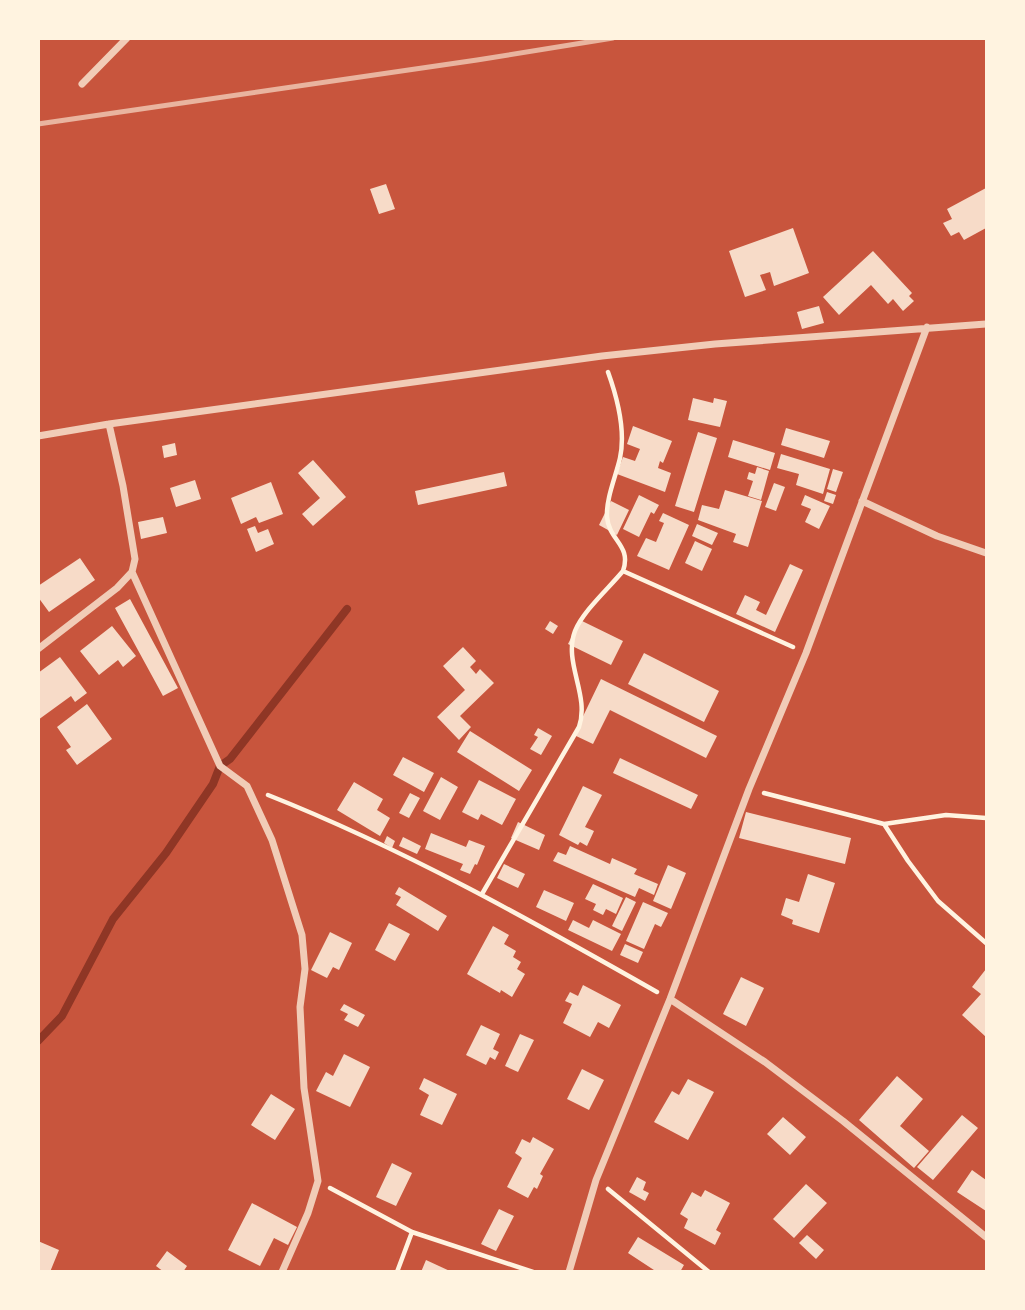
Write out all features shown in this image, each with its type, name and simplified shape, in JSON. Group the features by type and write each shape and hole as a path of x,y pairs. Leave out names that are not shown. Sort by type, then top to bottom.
{"street":[{"path":"82,84 127,38"},
{"path":"38,436 602,356 715,344 986,324"},
{"path":"569,1272 596,1180 670,999 749,789 806,653 927,327"},
{"path":"38,649 132,572 135,559 109,424"},
{"path":"862,501 937,536 986,553"},
{"path":"132,572 220,766 247,786 272,840 302,935 304,969 300,1007 304,1088 318,1181 308,1213 282,1272"},
{"path":"670,999 765,1062 844,1121 986,1237"}],"path":[{"path":"482,894 579,727 583,711 571,650 572,640 580,622 623,571 626,556 611,533 607,517 621,454 619,412 602,356"},
{"path":"623,571 806,653"},
{"path":"247,786 344,827 482,894 670,999"},
{"path":"749,789 884,824 946,815 986,818"},
{"path":"884,824 908,862 939,901 986,943"},
{"path":"596,1180 709,1272"},
{"path":"318,1181 412,1232 533,1272"},
{"path":"397,1272 412,1232"}],"building":[{"path":"386,184 395,209 379,214 370,189"},
{"path":"986,188 986,228 964,240 959,232 951,236 943,223 952,219 947,209"},
{"path":"793,228 809,273 774,286 770,272 760,275 766,290 745,297 729,251"},
{"path":"873,251 912,293 909,296 914,301 903,311 893,299 888,304 871,285 839,315 823,297"},
{"path":"819,306 824,323 802,329 797,312"},
{"path":"693,398 713,403 714,398 727,401 720,427 688,420"},
{"path":"633,426 672,441 663,463 660,461 658,468 671,473 665,492 617,474 623,457 635,461 640,449 627,444"},
{"path":"786,428 830,441 824,458 781,445"},
{"path":"698,432 717,438 694,512 675,506"},
{"path":"733,440 775,453 770,470 728,457"},
{"path":"175,443 177,455 164,458 162,446"},
{"path":"781,454 830,469 823,494 796,485 799,474 777,468"},
{"path":"313,460 346,497 313,526 302,514 320,498 298,473"},
{"path":"757,467 769,471 761,500 748,496 753,481 747,479 749,472 755,474"},
{"path":"833,469 843,472 836,492 827,489"},
{"path":"504,472 507,486 418,505 415,491"},
{"path":"195,480 201,499 176,507 170,488"},
{"path":"271,482 283,514 259,523 256,517 241,524 231,498"},
{"path":"774,483 785,487 776,511 765,507"},
{"path":"725,490 762,501 748,547 733,542 736,534 698,520 702,505 719,509"},
{"path":"827,492 836,495 833,504 824,501"},
{"path":"639,495 659,505 654,514 651,512 639,537 623,529"},
{"path":"805,495 830,506 819,529 805,522 811,509 801,505"},
{"path":"611,501 629,510 617,535 599,525"},
{"path":"663,513 689,525 669,570 637,556 646,538 656,542 664,523 659,521"},
{"path":"163,517 167,533 141,539 138,522"},
{"path":"697,524 718,533 712,545 692,536"},
{"path":"255,526 258,533 268,529 274,544 256,552 247,529"},
{"path":"695,541 712,549 702,571 685,563"},
{"path":"80,558 95,580 49,612 38,597 38,586"},
{"path":"790,564 803,570 775,632 736,614 745,595 760,602 756,610 766,615"},
{"path":"130,599 178,688 163,696 115,608"},
{"path":"580,620 623,641 611,665 568,644"},
{"path":"550,621 558,626 553,634 545,629"},
{"path":"112,626 136,656 123,667 118,660 99,675 80,651"},
{"path":"463,647 476,661 470,667 476,674 480,669 494,683 460,716 471,727 459,740 437,717 465,690 443,666"},
{"path":"644,653 719,691 704,722 628,684"},
{"path":"60,657 87,693 75,702 71,696 38,720 38,673"},
{"path":"601,679 717,736 706,758 610,710 593,744 574,735"},
{"path":"87,704 112,739 77,765 66,750 71,747 57,727"},
{"path":"538,728 552,736 541,755 530,749 538,737 534,735"},
{"path":"470,731 532,770 519,791 457,752"},
{"path":"403,757 434,773 424,792 393,775"},
{"path":"620,758 698,795 691,809 613,773"},
{"path":"441,777 458,787 440,820 423,811"},
{"path":"479,780 516,799 502,825 481,814 478,820 462,812"},
{"path":"354,782 383,799 377,810 390,818 380,836 337,810"},
{"path":"583,786 602,795 585,827 594,831 587,846 580,842 578,845 559,835"},
{"path":"410,793 420,798 409,818 399,813"},
{"path":"746,812 851,838 845,864 739,838"},
{"path":"518,822 545,835 539,850 511,838"},
{"path":"431,833 466,847 469,840 485,846 470,874 460,870 463,864 425,849"},
{"path":"387,836 395,841 392,848 384,843"},
{"path":"403,837 421,846 417,854 399,846"},
{"path":"570,846 610,864 612,858 637,869 634,874 658,884 654,895 639,888 635,897 553,861 558,852 566,855"},
{"path":"504,864 525,874 518,888 497,878"},
{"path":"668,865 686,873 671,909 653,901"},
{"path":"808,874 835,883 819,933 792,924 793,920 781,915 786,898 799,902"},
{"path":"593,884 623,898 616,914 606,909 603,915 593,910 596,904 585,899"},
{"path":"399,887 447,916 438,931 396,905 401,897 395,894"},
{"path":"544,890 574,903 566,921 536,907"},
{"path":"626,897 636,902 622,931 612,926"},
{"path":"643,902 668,913 661,927 655,924 644,949 626,941"},
{"path":"573,920 589,928 593,920 621,934 612,951 568,930"},
{"path":"389,923 410,934 395,961 375,950"},
{"path":"493,926 509,935 504,944 516,951 513,957 521,962 517,969 525,974 512,997 467,974"},
{"path":"330,932 352,943 339,970 333,967 327,978 311,970"},
{"path":"625,944 643,952 638,963 620,955"},
{"path":"986,969 986,1037 962,1015 981,994 972,987"},
{"path":"741,977 764,988 746,1026 723,1014"},
{"path":"583,985 621,1005 609,1028 598,1022 590,1037 563,1023 572,1004 565,1001 570,992 578,996"},
{"path":"344,1004 365,1015 358,1027 344,1020 348,1014 340,1010"},
{"path":"481,1025 500,1034 493,1049 499,1052 495,1060 490,1057 486,1065 466,1055"},
{"path":"520,1034 534,1040 518,1072 505,1066"},
{"path":"344,1054 370,1067 350,1107 316,1091 326,1072 333,1076"},
{"path":"582,1069 604,1080 589,1110 567,1099"},
{"path":"897,1076 923,1099 900,1126 929,1151 914,1168 859,1120"},
{"path":"424,1078 457,1094 442,1125 420,1115 429,1095 419,1089"},
{"path":"688,1079 714,1092 688,1140 654,1122 672,1091 679,1095"},
{"path":"271,1094 295,1109 275,1140 251,1125"},
{"path":"962,1115 978,1128 933,1180 917,1167"},
{"path":"783,1117 806,1137 790,1155 767,1134"},
{"path":"533,1137 554,1149 540,1174 543,1176 537,1189 534,1187 528,1198 507,1187 522,1158 515,1153 522,1139 530,1143"},
{"path":"392,1163 412,1173 396,1206 376,1197"},
{"path":"972,1170 986,1180 986,1211 957,1192"},
{"path":"637,1177 646,1182 643,1190 649,1193 645,1201 629,1192"},
{"path":"806,1184 827,1203 794,1238 773,1219"},
{"path":"705,1190 730,1203 716,1230 721,1233 715,1245 684,1228 688,1219 680,1214 692,1192 701,1197"},
{"path":"252,1203 297,1227 288,1245 274,1238 260,1266 228,1250"},
{"path":"499,1209 514,1216 496,1251 481,1244"},
{"path":"807,1235 824,1250 816,1259 799,1243"},
{"path":"638,1237 684,1265 680,1272 657,1272 628,1253"},
{"path":"38,1241 59,1250 50,1272 38,1272"},
{"path":"167,1251 187,1266 183,1272 164,1272 156,1266"},
{"path":"426,1260 452,1272 421,1272"}],"waterway":[{"path":"38,1041 62,1016 113,919 166,853 213,784 220,766 230,759 347,609"}],"railway":[{"path":"38,124 613,38"}]}
